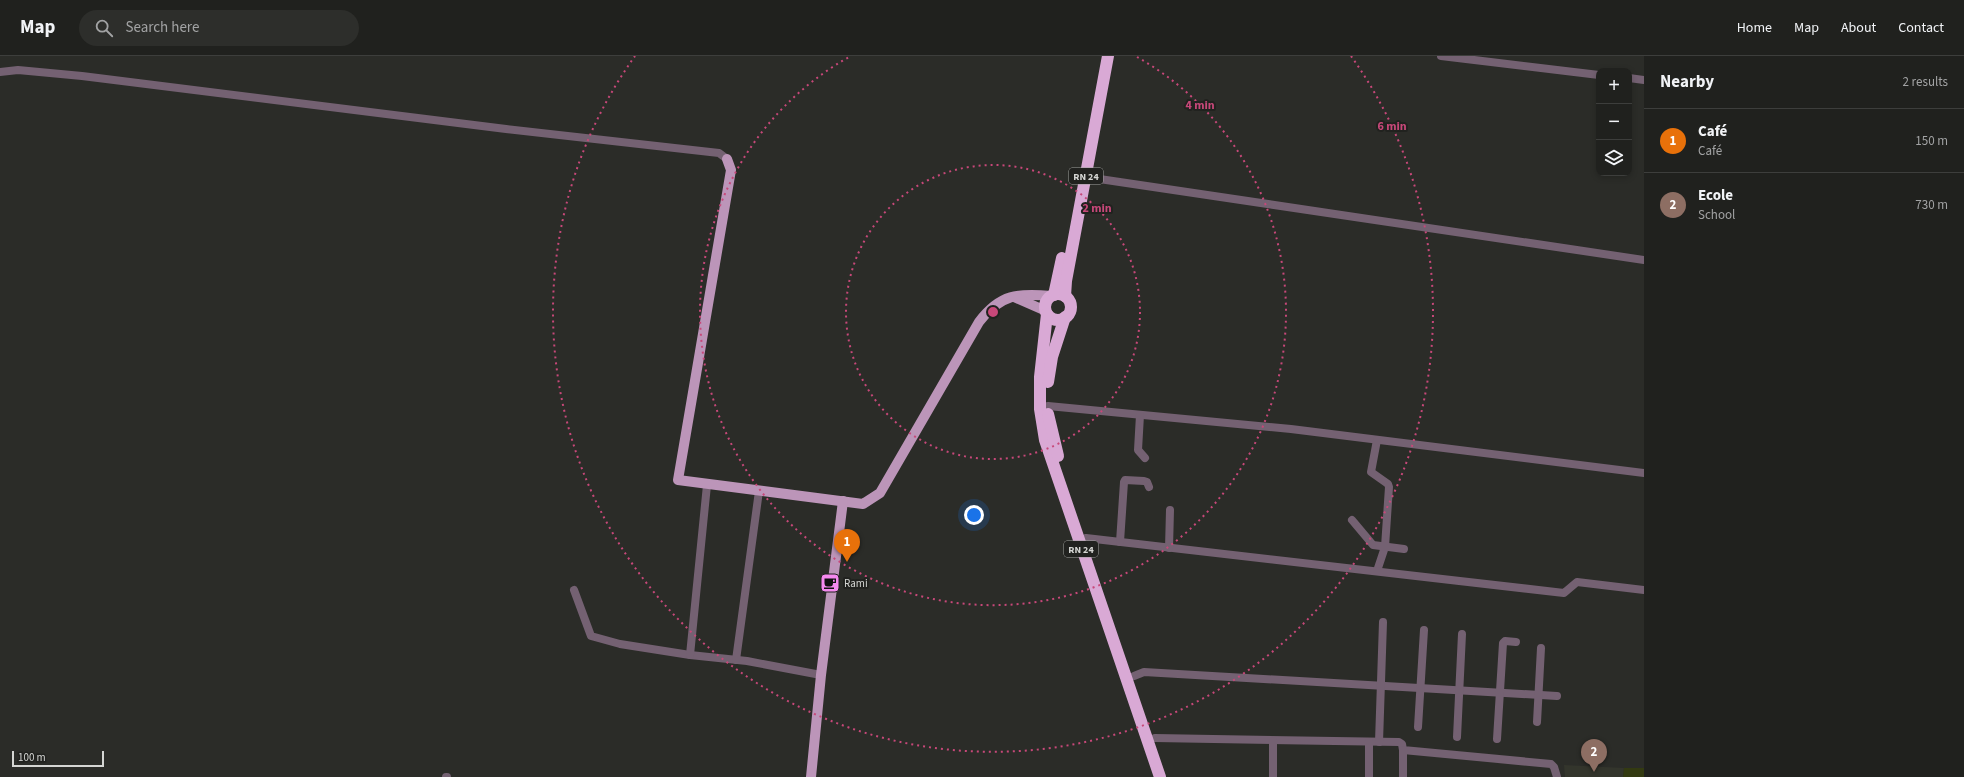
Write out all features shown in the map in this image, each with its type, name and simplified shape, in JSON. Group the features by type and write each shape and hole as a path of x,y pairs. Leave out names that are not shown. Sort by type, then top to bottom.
{"highway":[{"name":"RN 24","path":"1057,296 1100,56"},
{"name":"RN 24","path":"1057,296 1066,281 1108,56"},
{"path":"1057,296 1069,301 1071,307 1069,313 1065,317 1056,320 1047,313 1046,302 1057,296"},
{"name":"RN 24","path":"1047,313 1040,377 1040,409 1045,440 1160,777"},
{"name":"RN 24","path":"1065,317 1050,368 1048,406 1057,453 1169,777"}],"main road":[{"path":"727,159 731,170 678,480 707,485 863,504 880,493 988,309 997,302 1014,297 1032,294 1057,296"},
{"path":"1014,297 1047,313"},
{"path":"811,777 820,675 843,501"}],"street":[{"path":"1441,56 1596,74"},
{"path":"0,72 18,70 82,76 506,129 719,153 727,159"},
{"path":"1632,78 1644,80"},
{"path":"1086,177 1644,260"},
{"path":"1048,406 1291,429 1644,473"},
{"path":"1140,415 1138,450 1145,458"},
{"path":"1377,440 1371,472 1388,484 1385,547 1377,572"},
{"path":"1120,542 1125,480 1144,481 1147,482 1149,487"},
{"path":"690,656 707,485"},
{"path":"736,660 759,491"},
{"path":"1169,548 1170,510"},
{"path":"1352,520 1373,545 1404,549"},
{"path":"1086,538 1564,593 1567,592 1572,584 1577,582 1644,590"},
{"path":"574,590 592,636 620,644 690,656 736,660 820,675"},
{"path":"1379,742 1383,622"},
{"path":"1418,728 1424,630"},
{"path":"1457,737 1462,634"},
{"path":"1497,739 1503,641 1516,642"},
{"path":"1537,722 1541,648"},
{"path":"1134,676 1144,672 1557,696"},
{"path":"1155,738 1399,742 1402,744 1403,750 1403,777"},
{"path":"1273,741 1273,777"},
{"path":"1369,742 1369,777"},
{"path":"1403,750 1550,764 1554,767 1557,777"}],"shaded area":[{"path":"1564,765 1624,768 1623,777 1565,777"}],"green space":[{"path":"1624,768 1644,768 1644,777 1623,777"}],"place":[{"name":"Café","path":"847,562"},
{"name":"Rami","path":"830,583"},
{"name":"Ecole","path":"1594,772"}]}
